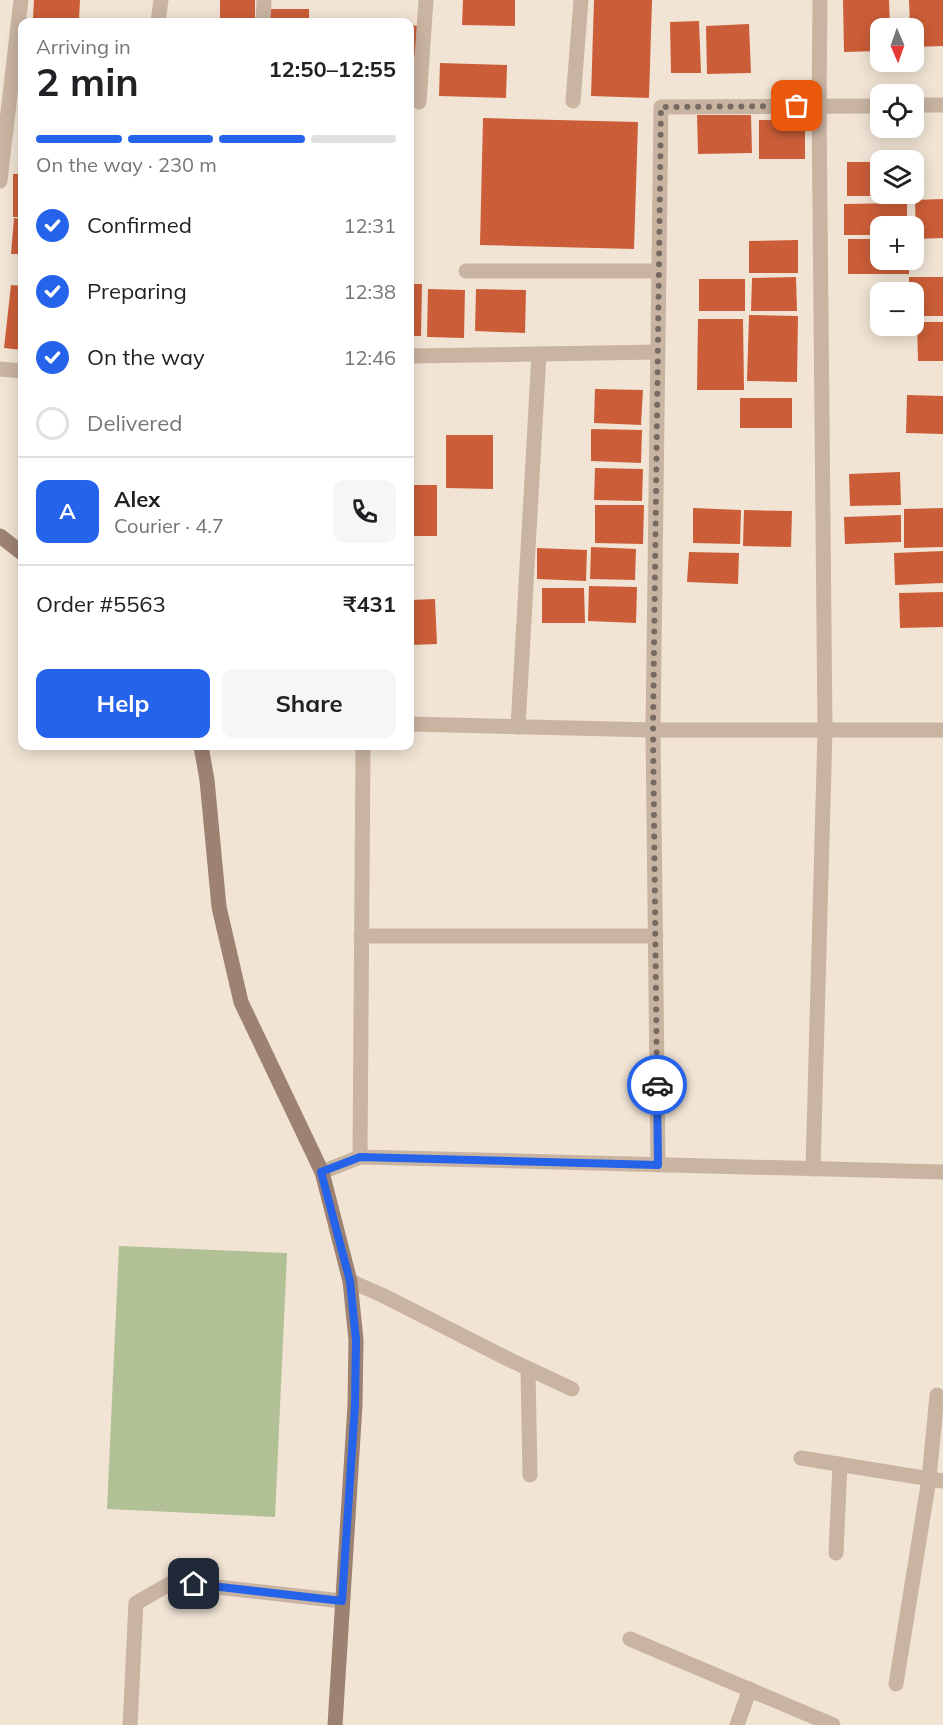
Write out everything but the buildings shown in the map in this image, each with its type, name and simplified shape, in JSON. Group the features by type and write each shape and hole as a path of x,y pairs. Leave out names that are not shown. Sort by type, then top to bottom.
{"street":[{"path":"19,18 21,0"},
{"path":"159,18 161,0"},
{"path":"263,18 264,0"},
{"path":"419,102 426,0"},
{"path":"573,101 581,0"},
{"path":"813,1169 825,730 820,0"},
{"path":"0,181 18,26"},
{"path":"924,105 943,105"},
{"path":"658,1165 653,729 661,107 870,106"},
{"path":"466,271 659,271"},
{"path":"414,356 658,352"},
{"path":"518,727 539,354"},
{"path":"0,369 18,371"},
{"path":"0,536 18,550"},
{"path":"414,724 653,729 943,730"},
{"path":"202,750 207,780 219,907 241,1002 321,1172 350,1281 356,1340 355,1405 335,1725"},
{"path":"360,1157 363,750"},
{"path":"361,936 656,936"},
{"path":"321,1172 360,1157 943,1172"},
{"path":"350,1281 572,1389"},
{"path":"528,1369 530,1475"},
{"path":"896,1684 936,1480 937,1395"},
{"path":"801,1458 936,1480"},
{"path":"836,1553 840,1464"},
{"path":"130,1725 136,1603 173,1582 342,1601"},
{"path":"630,1639 833,1725"},
{"path":"737,1725 750,1689"}],"green space":[{"path":"119,1246 287,1253 275,1517 107,1509"}],"way so far":[{"path":"657,1085 653,729 661,107 797,106"}],"route":[{"path":"194,1584 342,1601 355,1405 356,1340 350,1281 321,1172 360,1157 658,1165 657,1085"}]}
